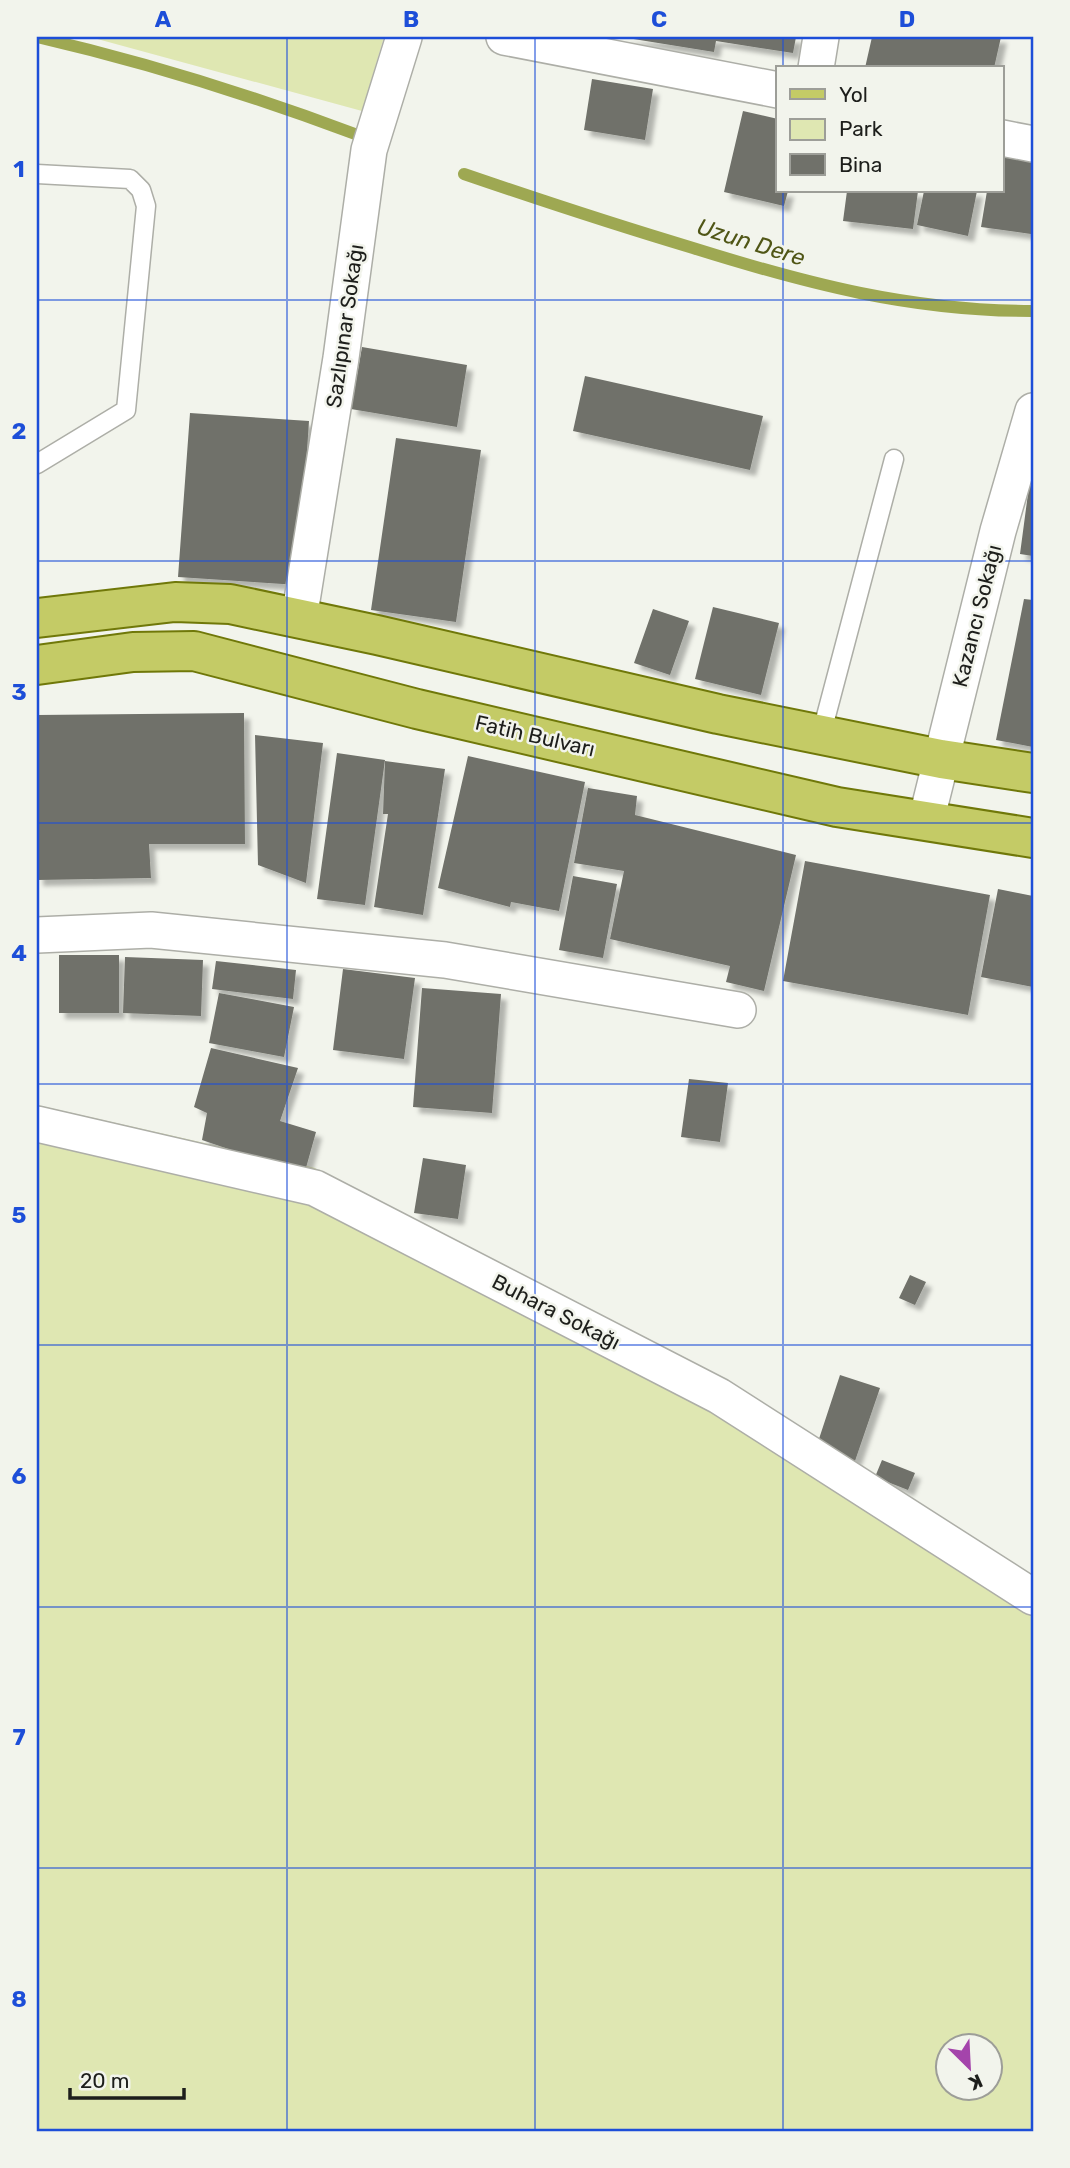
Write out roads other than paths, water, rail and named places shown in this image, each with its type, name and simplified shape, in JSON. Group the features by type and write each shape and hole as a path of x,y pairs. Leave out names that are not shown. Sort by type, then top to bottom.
{"main road":[{"path":"37,618 175,603 230,604 718,714 942,759 1033,773"},
{"name":"Fatih Bulvarı","path":"37,665 133,652 194,652 417,709 823,804 1033,838"}],"street":[{"name":"Sazlıpınar Sokağı","path":"299,619 341,358 369,150 404,37"},
{"path":"504,37 776,90"},
{"path":"816,66 821,37"},
{"path":"1004,138 1033,144"},
{"name":"Kazancı Sokağı","path":"926,821 998,531 1033,411"},
{"path":"37,935 152,930 445,960 738,1010"},
{"name":"Buhara Sokağı","path":"37,1124 315,1188 719,1396 1033,1597"}],"lane":[{"path":"37,174 130,179 141,190 146,206 126,410 37,464"},
{"path":"821,735 894,459"}],"waterway":[{"name":"Uzun Dere","path":"37,37 198,80 355,134"},
{"name":"Uzun Dere","path":"464,174 664,239 819,284 902,301 987,310 1032,311"}]}
